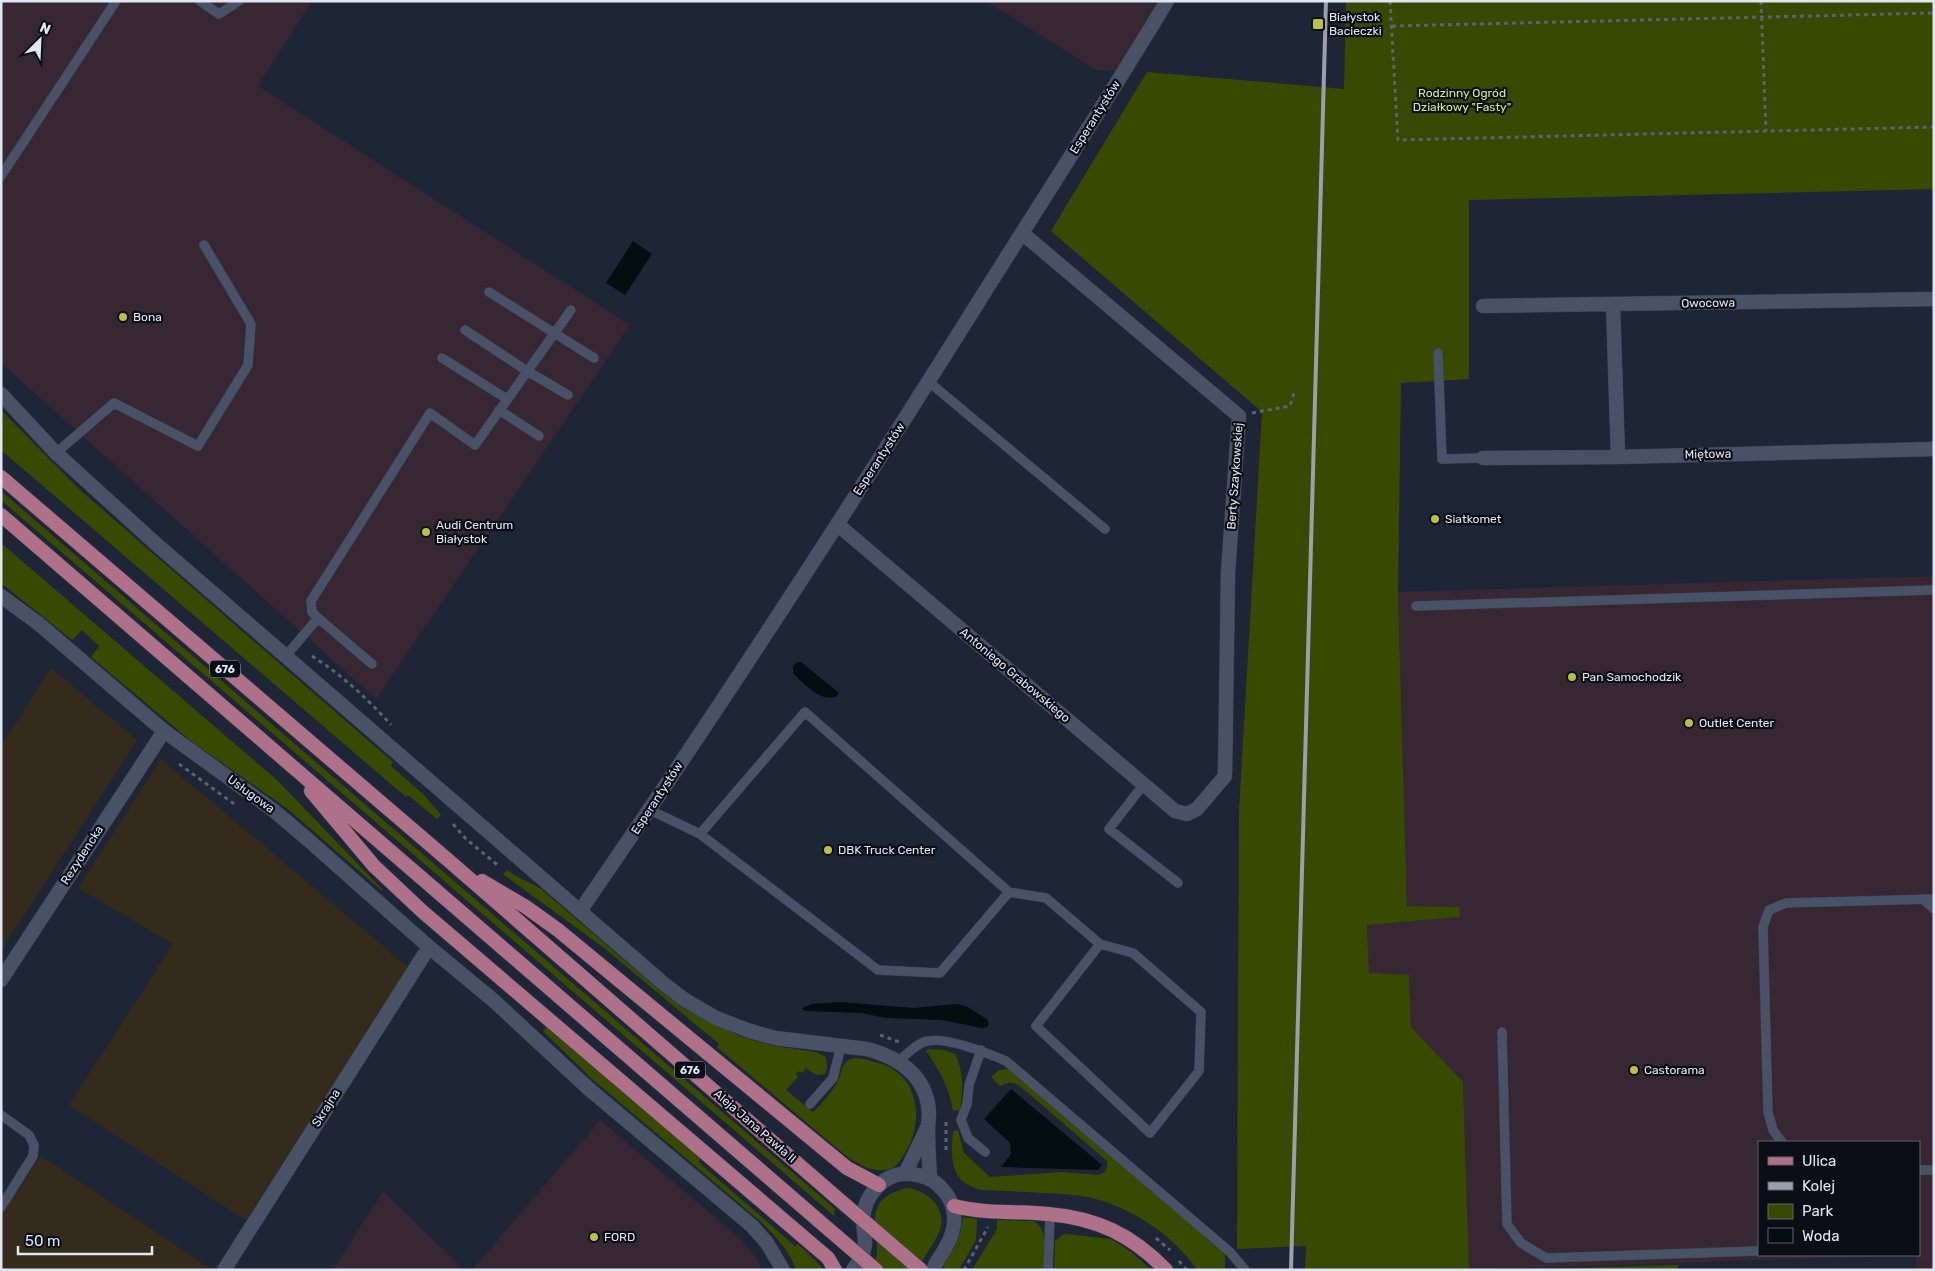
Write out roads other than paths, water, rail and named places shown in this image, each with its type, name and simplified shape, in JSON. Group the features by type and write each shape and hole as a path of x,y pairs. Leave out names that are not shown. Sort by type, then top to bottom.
{"main road":[{"name":"676","path":"1,477 448,860"},
{"name":"676","path":"1,515 876,1270"},
{"path":"283,758 374,866 423,912 820,1251 828,1258 835,1270"},
{"name":"Aleja Jana Pawła II","path":"448,860 921,1270"},
{"path":"448,860 526,907 558,930 847,1168 879,1185"},
{"path":"954,1206 972,1211 1050,1214 1108,1227 1131,1239 1166,1270"}],"street":[{"name":"Esperantystów","path":"580,911 650,810 838,524 929,382 1166,1"},
{"name":"Berty Szaykowskiej","path":"1022,233 1239,416 1228,573 1225,776 1197,809"},
{"name":"Owocowa","path":"1483,306 1934,299"},
{"path":"1613,305 1618,456"},
{"path":"1,394 56,453 115,508 621,948 685,1000 716,1018 750,1031 775,1038 867,1049 899,1061 911,1070 924,1090 929,1112 930,1179"},
{"name":"Miętowa","path":"1483,458 1934,449"},
{"name":"Antoniego Grabowskiego","path":"838,524 1175,811 1187,814 1197,809"},
{"name":"Usługowa","path":"1,596 38,624 164,731 274,810 493,1000 589,1090 752,1226 767,1243 783,1270"},
{"name":"Rezydencka","path":"1,980 164,731"},
{"name":"Skrajna","path":"224,1270 430,947"},
{"path":"905,1174 928,1128"},
{"path":"852,1270 865,1249 863,1222 867,1201 879,1185 896,1176 905,1174 918,1175 930,1179 943,1190 954,1206 955,1222 951,1236 933,1270"}],"lane":[{"path":"1,176 116,1"},
{"path":"200,1 219,14 239,1"},
{"path":"56,453 114,403 198,446 248,365 251,324 204,245"},
{"path":"489,292 594,358"},
{"path":"372,664 312,612 311,601 430,413 475,445 571,310"},
{"path":"465,330 527,371 568,395"},
{"path":"1438,353 1442,459 1483,458"},
{"path":"442,358 507,399"},
{"path":"929,382 1105,529"},
{"path":"500,410 539,436"},
{"path":"1416,606 1934,590"},
{"path":"285,657 318,618"},
{"path":"700,834 805,712 1009,892 1046,898 1100,944 1133,953 1202,1012 1199,1071 1150,1132 1036,1026 1100,944"},
{"path":"1144,784 1109,829 1178,883"},
{"path":"650,810 700,834 878,970 940,973 1009,892"},
{"path":"1781,1141 1773,1130 1768,1112 1763,926 1769,910 1786,903 1934,899"},
{"path":"1923,900 1934,909"},
{"path":"1502,1032 1507,1224 1522,1244 1546,1258 1758,1251"},
{"path":"899,1061 924,1042 950,1041 980,1050 1006,1061 1230,1252 1245,1270"},
{"path":"810,1104 832,1078 840,1046"},
{"path":"980,1050 969,1085 967,1104 961,1120 968,1138 986,1152"},
{"path":"1,1115 29,1135 34,1145 33,1156 1,1207"},
{"path":"1920,1170 1934,1170"},
{"path":"1048,1270 1050,1214"}],"water":[{"path":"633,241 652,254 625,295 606,283"},
{"path":"797,662 801,662 838,692 837,696 825,697 807,687 793,673 793,667"},
{"path":"840,1002 914,1008 956,1004 966,1006 988,1020 989,1024 987,1027 982,1028 942,1020 886,1018 861,1013 807,1011 802,1008 812,1004"},
{"path":"1011,1089 1102,1165 1098,1170 1001,1167 1011,1154 1010,1143 984,1119"}],"railway":[{"path":"1291,1270 1326,1"}],"place":[{"name":"Białystok Bacieczki","path":"1318,24"},
{"name":"Bona","path":"123,317"},
{"name":"Siatkomet","path":"1435,519"},
{"name":"Audi Centrum Białystok","path":"426,532"},
{"name":"Pan Samochodzik","path":"1572,677"},
{"name":"Outlet Center","path":"1689,723"},
{"name":"DBK Truck Center","path":"828,850"},
{"name":"Castorama","path":"1634,1070"},
{"name":"FORD","path":"594,1237"}],"park label":[{"name":"Rodzinny Ogród Działkowy \"Fasty\"","path":"1462,100"}]}
